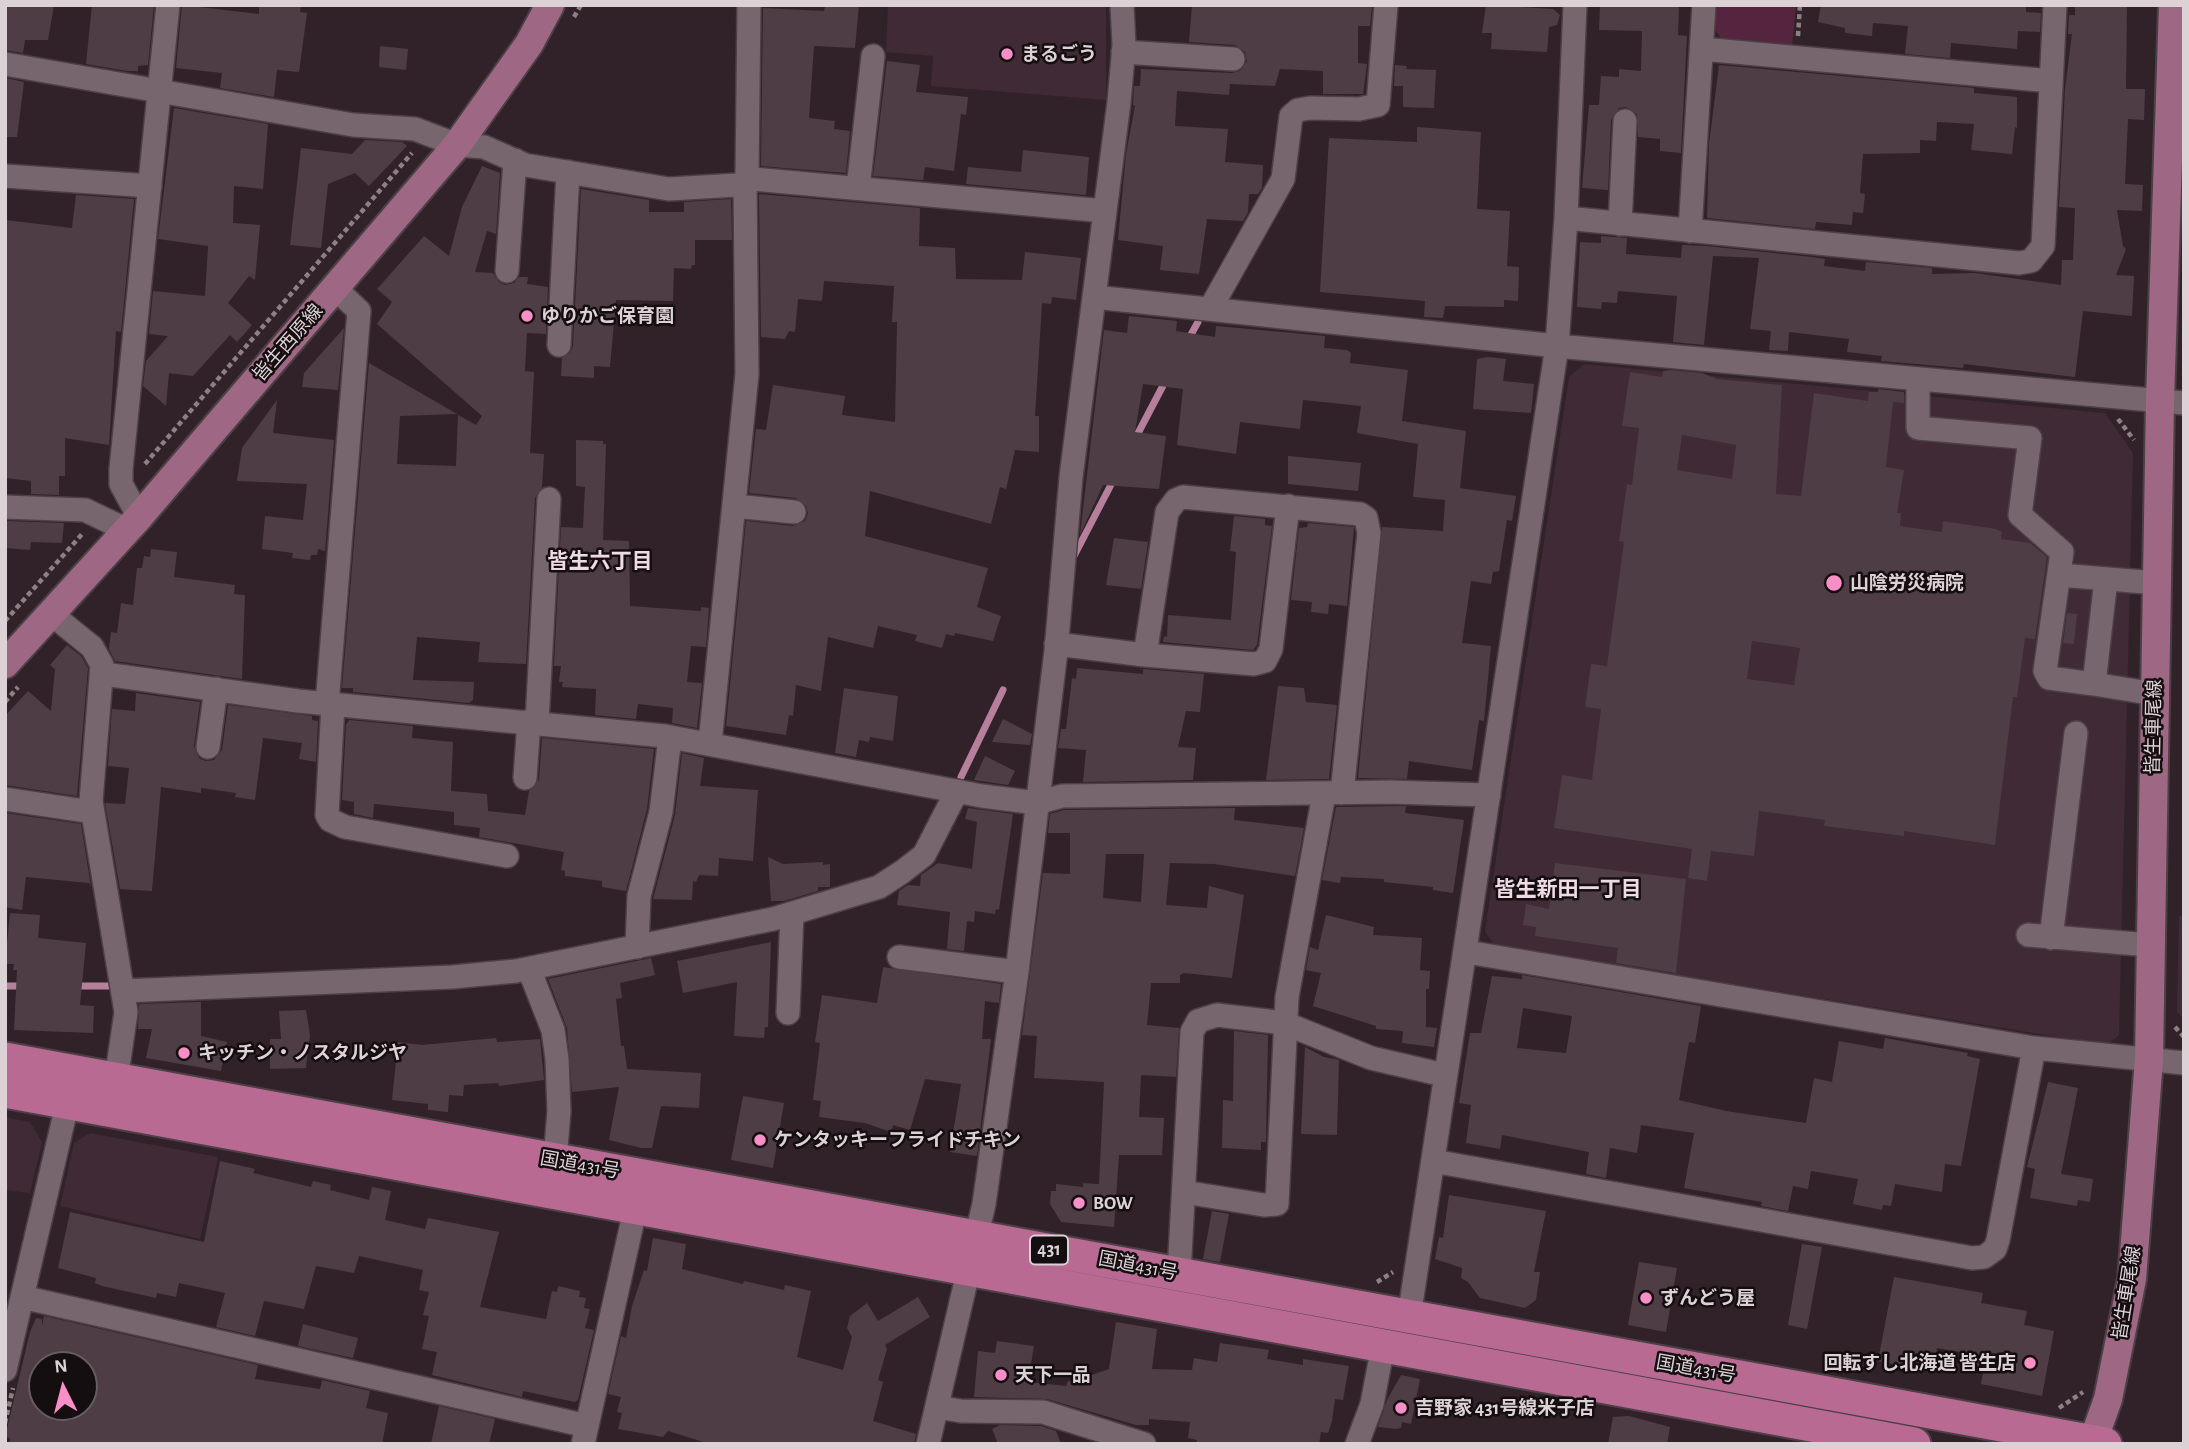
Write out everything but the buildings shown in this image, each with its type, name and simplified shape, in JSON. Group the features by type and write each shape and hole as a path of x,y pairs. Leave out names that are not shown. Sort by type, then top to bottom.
{"highway":[{"name":"国道431号","path":"5,1059 2097,1443"},
{"name":"国道431号","path":"5,1091 66,1105 1914,1444"}],"main road":[{"name":"皆生西原線","path":"5,664 133,523 457,145 529,44 550,5"},
{"name":"皆生車尾線","path":"2097,1443 2132,1279 2149,1059 2157,583 2172,401 2173,5"}],"street":[{"path":"5,507 85,510 98,516 133,523 121,484 121,469 168,5"},
{"path":"710,743 747,374 749,181 746,169 749,5"},
{"path":"928,1444 988,1184 1017,972 1056,644 1071,477 1123,52 1122,5"},
{"path":"1210,309 1283,179 1291,116 1298,110 1310,108 1359,109 1378,105 1386,5"},
{"path":"1409,1317 1444,1075 1467,952 1557,346 1566,218 1575,5"},
{"path":"1689,231 1704,5"},
{"path":"1566,218 2019,263 2031,261 2043,246 2055,5"},
{"path":"1702,49 2051,81"},
{"path":"1123,52 1233,59"},
{"path":"858,188 873,56"},
{"path":"5,64 353,125 415,130 457,145 484,147 515,160 669,189 749,181 858,188 1105,211"},
{"path":"1620,224 1625,121"},
{"path":"507,271 515,160"},
{"path":"558,345 568,172"},
{"path":"5,176 150,186"},
{"path":"335,288 359,311 330,704 327,815 330,820 345,827 507,856"},
{"path":"1094,297 1557,346 2172,401"},
{"path":"1918,380 1918,428 2030,438 2020,516 2062,552 2045,671 2049,678 2155,694"},
{"path":"1145,655 1167,512 1176,500 1191,497 1354,512 1366,518 1368,525 1333,794 1300,917 1284,1023 1277,1203 1264,1205 1184,1192"},
{"path":"525,778 533,722 549,499"},
{"path":"735,506 794,512"},
{"path":"1056,644 1254,664 1265,661 1272,649 1288,506"},
{"path":"2059,575 2157,583"},
{"path":"2094,684 2106,579"},
{"path":"50,613 92,647 103,664 91,780 92,812 127,1012 116,1080"},
{"path":"104,674 330,704 670,737 957,791 1037,803 1062,796 1489,795"},
{"path":"208,747 216,689"},
{"path":"2051,938 2076,733"},
{"path":"637,947 639,896 661,812 670,737"},
{"path":"123,991 452,977 529,968 792,914 879,887 902,872 924,855 957,791"},
{"path":"5,799 92,812"},
{"path":"788,1013 792,914"},
{"path":"2028,935 2150,945"},
{"path":"1467,952 2034,1048 2184,1063"},
{"path":"900,957 1017,972"},
{"path":"529,968 553,1030 557,1059 559,1111 555,1160"},
{"path":"1179,1274 1193,1026 1204,1017 1217,1015 1284,1023 1371,1058 1444,1075"},
{"path":"1433,1161 1972,1258 1984,1257 1995,1249 1998,1240 2034,1048"},
{"path":"5,1370 66,1105"},
{"path":"22,1297 585,1435 635,1210"},
{"path":"1357,1444 1373,1404 1383,1346"},
{"path":"937,1407 961,1412 1043,1412 1144,1444"}],"path":[{"path":"1796,58 1800,5"},
{"path":"144,465 412,153"},
{"path":"5,621 98,516"},
{"path":"1375,1282 1396,1269"},
{"path":"2052,1413 2090,1388"}],"shaded area":[{"name":"まるごう","path":"888,5 1106,5 1106,100 931,86 933,56 886,52"},
{"path":"1713,5 1796,5 1792,46 1722,39 1712,26"},
{"name":"山陰労災病院","path":"1584,364 2105,413 2133,453 2119,1035 2107,1045 1494,945 1485,931 1569,377"},
{"path":"2179,916 2184,916 2184,1020 2177,1012"},
{"path":"5,1117 30,1122 42,1142 30,1193 5,1190"},
{"path":"90,1133 218,1157 200,1239 60,1206 74,1143"}],"waterway":[{"path":"1188,340 1198,322"},
{"path":"1135,439 1167,378"},
{"path":"1074,556 1115,477"},
{"path":"961,777 1003,690"},
{"path":"5,986 25,986"},
{"path":"75,986 110,986"}],"place":[{"name":"まるごう","path":"1007,54"},
{"name":"ゆりかご保育園","path":"527,316"},
{"name":"山陰労災病院","path":"1834,583"},
{"name":"キッチン・ノスタルジヤ","path":"184,1053"},
{"name":"ケンタッキーフライドチキン","path":"760,1140"},
{"name":"BOW","path":"1079,1203"},
{"name":"ずんどう屋","path":"1646,1298"},
{"name":"回転すし北海道 皆生店","path":"2030,1363"},
{"name":"天下一品","path":"1001,1375"},
{"name":"吉野家 431号線米子店","path":"1401,1408"}],"district":[{"name":"皆生六丁目","path":"600,562"},
{"name":"皆生新田一丁目","path":"1568,890"}]}
